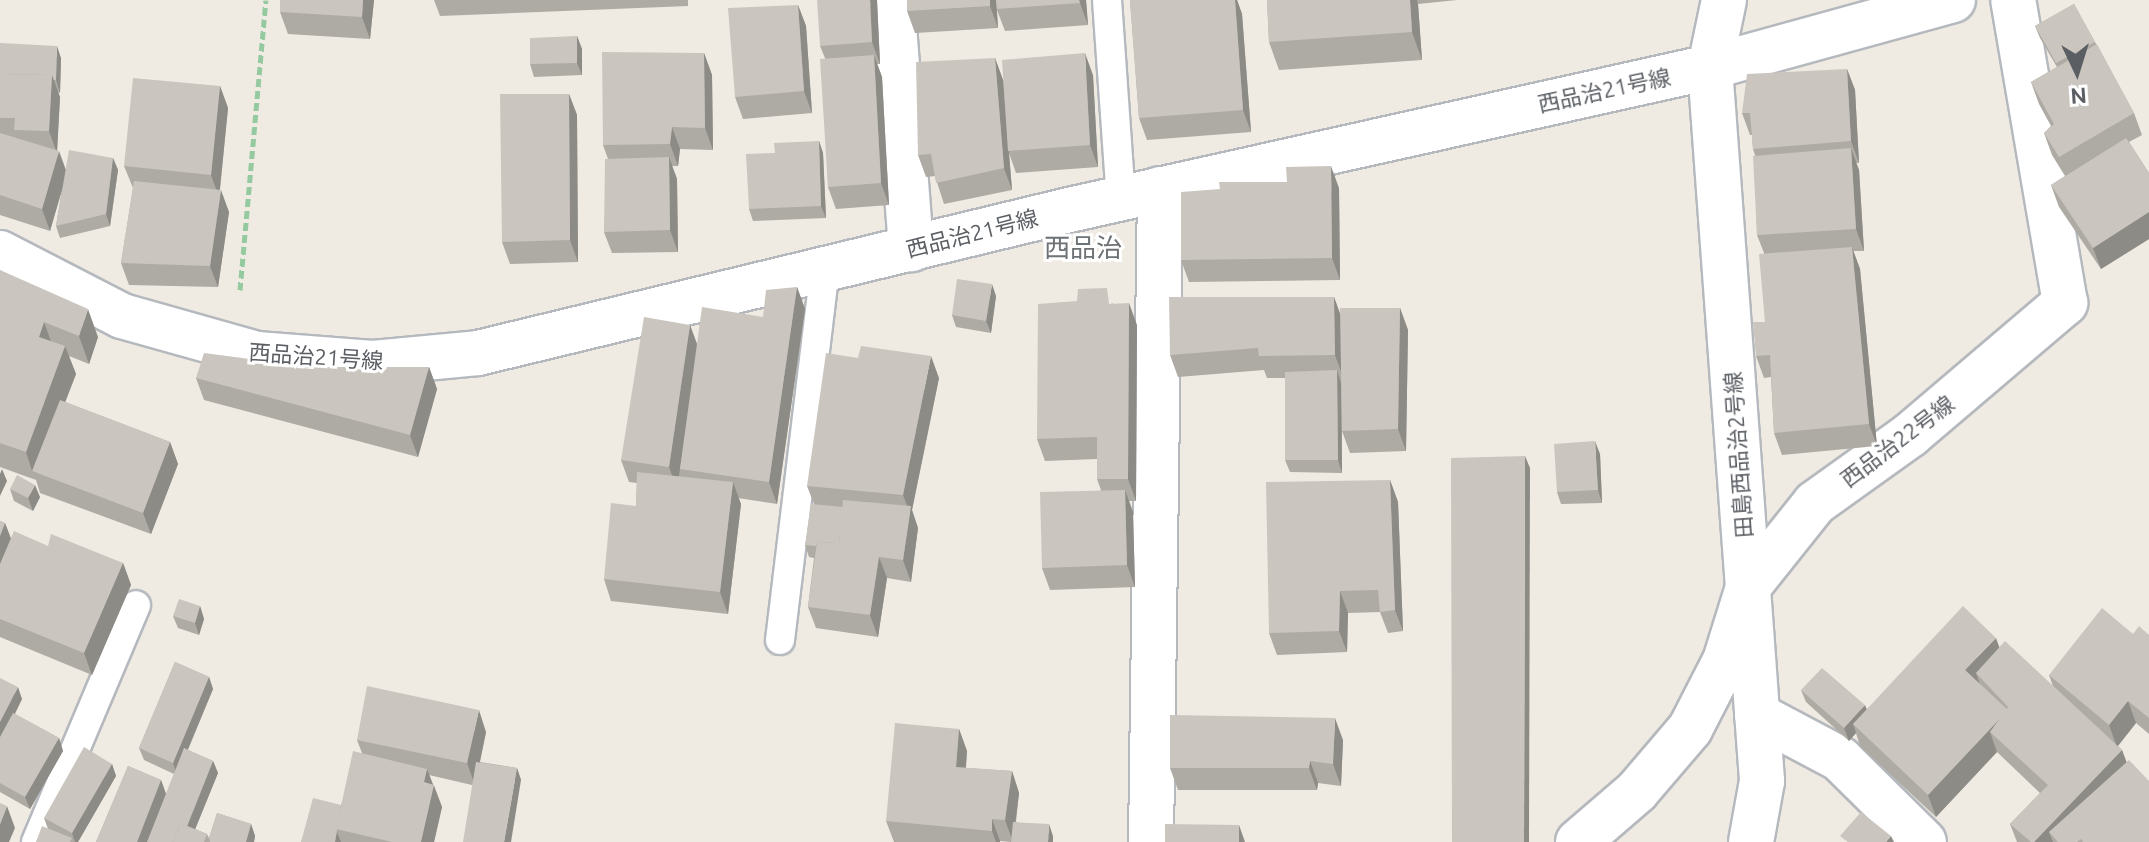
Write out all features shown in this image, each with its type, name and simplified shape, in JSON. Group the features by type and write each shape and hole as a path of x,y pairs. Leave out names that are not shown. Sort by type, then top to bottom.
{"street":[{"path":"892,0 911,249"},
{"name":"田島西品治2号線","path":"1724,0 1710,67 1762,781 1751,842"},
{"name":"西品治21号線","path":"0,253 122,316 235,350 373,363 478,353 1141,194 1710,67 1953,0"},
{"name":"西品治22号線","path":"1578,842 1637,791 1690,729 1725,661 1748,587 1815,503 1910,435 2065,303 2013,0"},
{"path":"1141,194 1151,842"},
{"path":"1757,715 1840,759 1924,842"}],"lane":[{"path":"1107,0 1141,194"},
{"path":"780,640 825,269"},
{"path":"36,842 136,605"}],"path":[{"path":"235,350 266,0"}],"building":[{"path":"280,0 363,0 362,17 280,12"},
{"path":"817,0 870,0 872,42 820,46"},
{"path":"907,0 990,0 990,6 907,11"},
{"path":"996,0 1079,0 1080,3 997,9"},
{"path":"1130,0 1235,0 1243,110 1139,118"},
{"path":"1267,0 1410,0 1412,32 1269,42"},
{"path":"2074,4 2095,42 2056,63 2035,26"},
{"path":"798,5 804,91 735,97 728,8"},
{"path":"577,36 577,63 530,64 530,38"},
{"path":"0,43 57,46 56,80 52,75 0,74"},
{"path":"2097,44 2134,113 2059,157 2044,133 2054,124 2031,82"},
{"path":"602,52 704,53 705,128 672,127 670,144 603,145"},
{"path":"1085,53 1090,145 1008,151 1002,60"},
{"path":"874,55 881,183 828,187 820,59"},
{"path":"995,58 1004,168 936,183 931,154 918,155 916,62"},
{"path":"1847,69 1851,141 1753,149 1750,113 1742,113 1747,74"},
{"path":"0,74 52,75 49,131 14,130 15,118 0,118"},
{"path":"133,78 220,86 211,175 124,166"},
{"path":"500,94 569,94 570,240 502,242"},
{"path":"0,133 59,151 42,209 0,195"},
{"path":"2126,138 2149,173 2149,212 2093,248 2051,185"},
{"path":"819,141 821,206 749,209 746,154 775,153 774,143"},
{"path":"1851,148 1856,229 1757,235 1753,156"},
{"path":"69,150 113,158 106,214 56,226"},
{"path":"669,157 670,230 604,232 605,159"},
{"path":"1331,166 1332,258 1181,260 1181,192 1220,189 1219,182 1287,182 1286,167"},
{"path":"134,181 221,190 210,266 121,263"},
{"path":"1852,247 1869,424 1774,433 1770,355 1756,356 1753,322 1765,322 1759,254"},
{"path":"0,270 88,309 79,336 44,322 39,337 65,346 26,452 0,443"},
{"path":"957,279 992,284 986,321 952,315"},
{"path":"797,287 769,482 680,469 702,307 763,317 766,290"},
{"path":"1107,288 1109,304 1129,303 1128,479 1097,479 1097,437 1037,439 1038,304 1077,301 1078,289"},
{"path":"1169,297 1334,297 1335,355 1259,356 1258,348 1170,355"},
{"path":"1340,308 1400,308 1398,429 1342,431"},
{"path":"644,317 690,325 669,467 621,460"},
{"path":"861,346 931,356 903,495 807,486 826,353 858,358"},
{"path":"204,353 311,367 429,367 410,435 196,378"},
{"path":"1337,370 1338,460 1285,460 1285,372"},
{"path":"60,400 170,442 143,513 32,471"},
{"path":"1595,441 1598,490 1557,492 1554,444"},
{"path":"1525,456 1524,842 1452,842 1451,458"},
{"path":"637,472 733,482 720,592 604,579 611,503 636,506"},
{"path":"17,475 35,485 28,498 10,489"},
{"path":"1390,480 1395,610 1380,612 1378,590 1340,591 1339,631 1269,633 1266,482"},
{"path":"1125,490 1127,565 1042,568 1040,492"},
{"path":"843,500 911,506 903,560 879,557 870,615 808,607 817,542 839,543"},
{"path":"811,504 843,507 839,543 805,545"},
{"path":"14,531 48,546 51,534 123,563 84,653 0,619 0,564"},
{"path":"179,599 200,606 195,623 173,616"},
{"path":"1963,606 1996,638 1965,670 2008,710 1928,795 1853,724"},
{"path":"2102,608 2133,634 2139,626 2149,635 2149,718 2128,701 2109,725 2049,675"},
{"path":"2005,641 2122,750 2034,842 2010,824 2048,785 1990,732 2008,707 1976,673"},
{"path":"175,662 209,677 173,763 139,748"},
{"path":"1822,668 1865,705 1844,728 1801,690"},
{"path":"0,678 18,687 0,722"},
{"path":"367,686 479,710 467,763 357,740"},
{"path":"13,713 59,738 25,797 0,783 0,737"},
{"path":"1170,715 1335,718 1333,764 1310,761 1309,768 1170,768"},
{"path":"895,723 959,729 956,767 1012,771 1005,820 992,819 992,831 886,821"},
{"path":"84,747 112,764 72,833 44,818"},
{"path":"184,748 213,761 187,826 180,823 173,842 147,842"},
{"path":"353,751 427,769 424,782 434,785 421,842 392,842 336,829"},
{"path":"2129,760 2149,781 2149,842 2083,842 2081,839 2077,842 2058,842 2049,832"},
{"path":"476,762 517,768 504,842 463,842"},
{"path":"128,766 161,780 137,842 96,842"},
{"path":"313,798 341,805 335,842 301,842"},
{"path":"0,803 7,806 0,824"},
{"path":"1861,812 1891,836 1886,842 1848,842 1840,836"},
{"path":"217,813 251,824 246,842 210,842"},
{"path":"1013,822 1049,824 1048,842 1011,842"},
{"path":"180,823 207,834 204,842 173,842"},
{"path":"1165,824 1239,825 1239,842 1165,842"},
{"path":"42,826 72,838 70,842 36,842"}],"district":[{"name":"西品治","path":"1083,248"}]}
